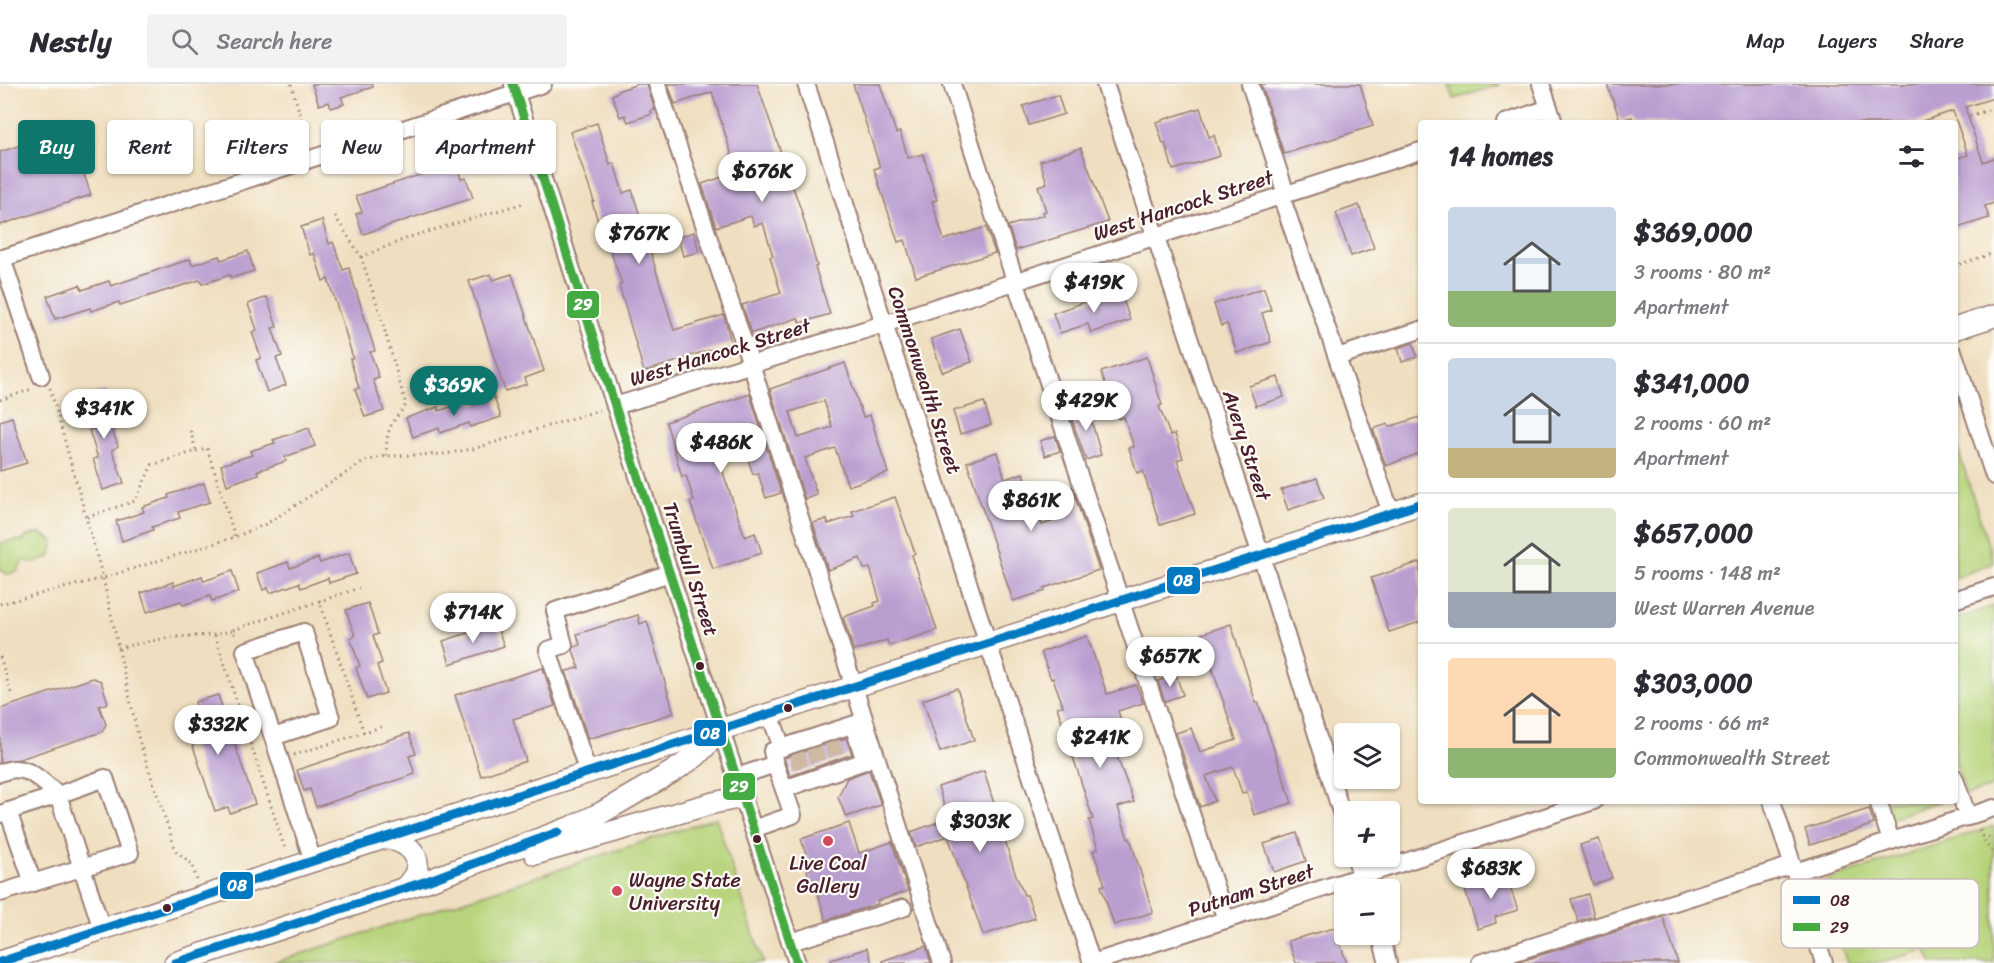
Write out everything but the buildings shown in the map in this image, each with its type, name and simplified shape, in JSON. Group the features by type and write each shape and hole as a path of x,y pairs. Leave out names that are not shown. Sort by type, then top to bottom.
{"main road":[{"path":"1958,328 1994,316"},
{"path":"0,962 25,958 102,929 1418,505"},
{"path":"176,963 427,881 558,832 636,794 696,756 722,729"},
{"path":"427,881 442,881 702,806 743,797"},
{"path":"387,838 406,844 416,858 418,867 416,873 412,881 404,888"}],"street":[{"path":"45,380 1,258 514,88 543,84"},
{"path":"657,84 751,364 853,687 865,760 840,765 804,778 784,789"},
{"name":"Commonwealth Street","path":"806,84 1092,963"},
{"path":"952,84 1014,282 1122,600 1226,920"},
{"name":"Avery Street","path":"1105,84 1261,555 1338,801"},
{"path":"1250,84 1337,357 1391,513"},
{"path":"1525,120 1551,116 1541,84"},
{"name":"Trumbull Street","path":"514,88 797,963"},
{"name":"West Hancock Street","path":"615,406 884,324 1418,152"},
{"path":"1337,357 1418,331"},
{"path":"1958,366 1994,476"},
{"path":"588,773 548,650 564,645 555,611 670,573"},
{"path":"1958,599 1994,587"},
{"path":"273,737 332,718 303,632 245,651 313,861"},
{"path":"753,829 793,815 784,789 787,752 770,714"},
{"path":"737,777 787,752 858,723"},
{"path":"858,723 942,963"},
{"path":"0,773 22,768 33,774 58,795 102,929"},
{"path":"0,893 33,884 82,869 130,853 105,778 4,813 33,884"},
{"path":"1958,787 1973,823"},
{"name":"Putnam Street","path":"1375,879 1586,804"},
{"path":"1773,804 1797,879"},
{"path":"1879,804 1891,841"},
{"path":"1480,963 1794,868 1891,841 1973,823 1994,808"},
{"name":"Putnam Street","path":"1092,963 1226,920 1334,891"},
{"path":"790,942 903,908"},
{"path":"1383,945 1388,963"},
{"path":"1819,948 1824,963"}],"path":[{"path":"291,84 302,120"},
{"path":"1970,116 1994,108"},
{"path":"361,257 410,237 524,203"},
{"path":"335,216 361,257 406,405 389,427 386,456"},
{"path":"1958,265 1994,253"},
{"path":"0,400 45,380 103,578 139,740 176,851 192,864 202,897"},
{"path":"0,604 103,578 235,537 266,524 365,461 386,456 444,454 473,449 615,406"},
{"path":"189,426 196,451"},
{"path":"87,517 135,501 152,465 207,448 235,537"},
{"path":"118,648 171,637 215,635 359,588"},
{"path":"320,600 364,733"},
{"path":"233,630 241,653 245,651"},
{"path":"215,635 285,849"},
{"path":"0,657 12,696"},
{"path":"294,755 381,727"},
{"path":"1973,823 1994,854"},
{"path":"1982,836 1994,839"}],"green space":[{"path":"1449,84 1499,84 1499,85 1454,99"},
{"path":"1958,449 1994,563 1958,576"},
{"path":"40,533 54,541 50,557 31,563 26,560 22,562 18,571 8,574 0,571 0,543 24,540 27,536"},
{"path":"1994,606 1994,786 1966,795 1958,770 1958,618"},
{"path":"1885,804 1931,804 1890,818"},
{"name":"Wayne State University","path":"716,818 763,963 273,963"},
{"path":"1994,826 1994,963 1931,963 1926,949 1881,963 1847,963 1842,948 1979,948 1979,879 1830,879"}],"tunnel":[{"path":"831,740 839,762"},
{"path":"813,746 820,769"},
{"path":"796,752 803,775"}],"transit line":[{"name":"29","path":"513,84 615,406 797,963"},
{"name":"08","path":"0,962 1418,505"},
{"name":"08","path":"175,963 427,881 558,832"}],"place":[{"name":"Live Coal Gallery","path":"828,841"},
{"name":"Wayne State University","path":"617,891"}]}
